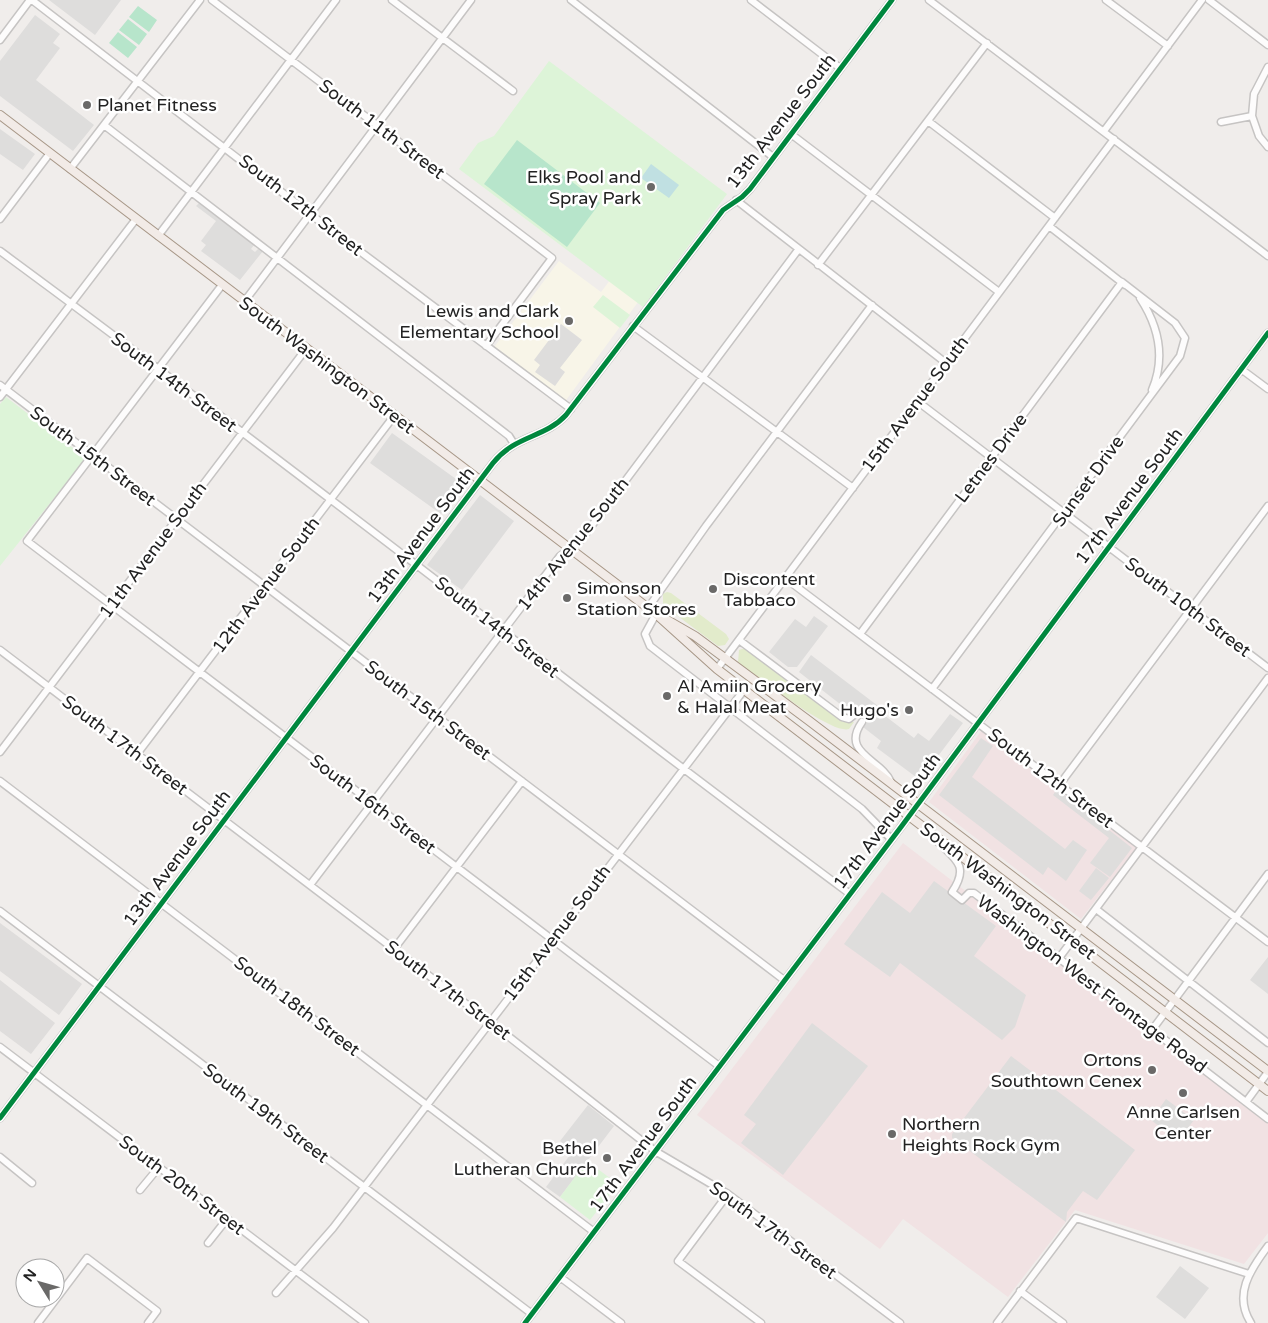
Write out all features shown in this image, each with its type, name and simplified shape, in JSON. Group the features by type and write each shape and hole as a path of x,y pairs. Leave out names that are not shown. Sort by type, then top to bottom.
{"main road":[{"name":"South Washington Street","path":"0,115 656,614 717,669 1268,1091"},
{"name":"South Washington Street","path":"656,614 695,636 726,658 1268,1071"}],"street":[{"path":"0,40 31,0"},
{"name":"South 12th Street","path":"31,0 225,146 309,213 571,409"},
{"path":"70,169 200,0"},
{"name":"South 11th Street","path":"212,0 552,258 486,346"},
{"path":"158,236 190,191 336,0"},
{"path":"392,0 513,91"},
{"path":"244,302 309,213 472,0"},
{"path":"571,0 773,157"},
{"path":"751,0 840,68"},
{"name":"13th Avenue South","path":"0,1118 33,1071 500,454 514,444 556,424 571,409 723,210 745,195 892,0"},
{"path":"929,0 1268,256"},
{"path":"1106,0 1168,46"},
{"path":"1104,131 1202,0"},
{"path":"1210,0 1268,45"},
{"path":"818,265 987,44"},
{"path":"1268,67 1254,94 1252,116 1259,136 1268,147"},
{"path":"1221,122 1252,116"},
{"path":"928,121 1056,218"},
{"path":"104,125 278,256 509,436 514,444"},
{"path":"791,134 999,292"},
{"name":"15th Avenue South","path":"717,669 1114,139"},
{"path":"0,219 50,153"},
{"path":"736,200 946,363"},
{"path":"0,397 3,387 136,219"},
{"path":"1048,226 1122,282 1138,296 1152,317 1158,335 1158,375 1148,399"},
{"name":"14th Avenue South","path":"310,885 560,556 568,548 581,540 798,250"},
{"name":"South 14th Street","path":"0,251 416,565 682,770 850,894"},
{"name":"Sunset Drive","path":"932,689 1180,356 1185,338 1175,323 1122,282"},
{"name":"Letnes Drive","path":"860,634 1122,282"},
{"path":"92,455 222,285"},
{"path":"648,608 776,431 872,305"},
{"path":"633,326 853,488"},
{"name":"17th Avenue South","path":"525,1323 850,894 1268,333"},
{"name":"11th Avenue South","path":"0,752 306,348"},
{"path":"1241,369 1268,389"},
{"name":"South 15th Street","path":"3,387 784,980"},
{"name":"South 10th Street","path":"917,401 1268,668"},
{"name":"12th Avenue South","path":"137,754 394,416"},
{"name":"South 16th Street","path":"92,455 27,541 719,1066"},
{"path":"1060,784 1268,506"},
{"name":"South 12th Street","path":"785,578 1268,942"},
{"path":"656,614 646,628 646,642 862,809 891,839"},
{"path":"739,640 842,717 849,719 854,715"},
{"name":"South 17th Street","path":"0,650 490,1022 655,1151 728,1194 898,1322"},
{"path":"1059,958 1268,678"},
{"name":"15th Avenue South","path":"276,1293 333,1228 744,690"},
{"path":"862,722 855,737 858,747 885,772 891,782"},
{"name":"South 18th Street","path":"0,781 594,1232"},
{"path":"394,949 522,781"},
{"name":"Washington West Frontage Road","path":"930,831 960,866 961,877 952,892 962,900 969,893 974,893 1268,1119"},
{"path":"1152,1030 1268,874"},
{"path":"1096,909 1268,1043"},
{"name":"South 19th Street","path":"0,911 532,1314"},
{"name":"South 20th Street","path":"0,1046 364,1323"},
{"path":"1246,1102 1268,1071"},
{"path":"0,1157 32,1182"},
{"path":"140,1190 158,1166"},
{"path":"728,1194 678,1261 761,1323"},
{"path":"997,1323 1076,1218 1249,1274"},
{"path":"208,1243 227,1219"},
{"path":"1251,1323 1243,1301 1249,1274 1268,1246"},
{"path":"38,1323 87,1258 157,1311 148,1323"},
{"path":"560,1277 621,1323"},
{"path":"1020,1291 1063,1323"}],"shaded area":[{"path":"49,0 121,0 95,35"},
{"path":"35,15 60,34 53,43 60,48 36,80 94,125 73,151 0,96 0,61"},
{"path":"0,129 35,154 23,170 0,154"},
{"path":"199,203 254,245 251,249 255,252 259,248 263,251 240,280 201,251 206,245 201,241 216,221 196,206"},
{"name":"Lewis and Clark Elementary School","path":"647,232 674,253 564,403 492,350 559,261 601,292"},
{"path":"561,324 582,340 560,368 565,372 555,386 535,372 540,365 534,360"},
{"path":"392,433 463,484 441,514 370,463"},
{"path":"480,495 514,521 462,590 427,565"},
{"path":"814,616 828,626 797,667 788,667 769,652 795,619 806,627"},
{"path":"811,655 882,709 880,712 914,738 918,733 929,741 950,714 963,723 920,780 877,748 881,741 863,727 870,719 864,714 854,715 799,672"},
{"path":"982,730 1137,847 1081,919 929,802"},
{"path":"981,738 993,746 972,777 1065,849 1073,840 1087,850 1066,881 1048,867 1043,875 939,795"},
{"path":"1057,789 1132,848 1110,877 1090,863 1109,838 1053,795"},
{"path":"903,843 1268,1123 1268,1233 1244,1264 1075,1210 1008,1297 903,1219 880,1249 697,1115"},
{"path":"1096,868 1109,878 1091,900 1079,891"},
{"path":"934,881 996,926 974,956 1026,995 1015,1027 1002,1040 900,963 890,977 844,944 882,892 910,913"},
{"path":"0,923 82,984 59,1015 0,971"},
{"path":"1268,957 1268,994 1250,980"},
{"path":"0,980 55,1023 31,1054 0,1031"},
{"path":"812,1023 868,1066 783,1175 741,1143 756,1124 744,1115"},
{"path":"1011,1056 1135,1150 1097,1200 1083,1191 1067,1212 1066,1222 952,1138 952,1134"},
{"path":"1166,1099 1194,1120 1178,1141 1151,1120"},
{"path":"588,1105 614,1126 560,1197 546,1187 573,1151 560,1141"},
{"path":"1180,1266 1209,1288 1185,1319 1156,1297"}],"green space":[{"path":"138,6 157,20 149,32 129,17"},
{"path":"128,19 147,34 139,45 119,30"},
{"path":"118,32 137,47 128,58 109,43"},
{"path":"549,61 727,194 643,307 459,169 478,143 494,136"},
{"path":"517,140 600,203 567,247 484,184"},
{"path":"603,295 630,315 620,328 593,307"},
{"path":"6,397 86,458 0,566 0,404"},
{"path":"671,593 726,634 729,639 725,645 718,646 663,605 663,594"},
{"path":"747,649 843,722 854,722 849,729 840,728 811,714 738,662 739,650"},
{"path":"587,1161 618,1184 590,1220 560,1197"}],"water":[{"path":"651,164 679,185 669,198 641,178"}],"cycle path":[{"path":"0,1118 493,463 511,447 558,423 566,415 723,210 750,189 892,0"},
{"path":"525,1323 901,827 1268,333"}],"place":[{"name":"Planet Fitness","path":"87,105"},
{"name":"Elks Pool and Spray Park","path":"651,187"},
{"name":"Lewis and Clark Elementary School","path":"569,321"},
{"name":"Discontent Tabbaco","path":"713,589"},
{"name":"Simonson Station Stores","path":"567,598"},
{"name":"Al Amiin Grocery & Halal Meat","path":"667,696"},
{"name":"Hugo's","path":"909,710"},
{"name":"Ortons Southtown Cenex","path":"1152,1070"},
{"name":"Anne Carlsen Center","path":"1183,1093"},
{"name":"Northern Heights Rock Gym","path":"892,1134"},
{"name":"Bethel Lutheran Church","path":"607,1158"}]}
